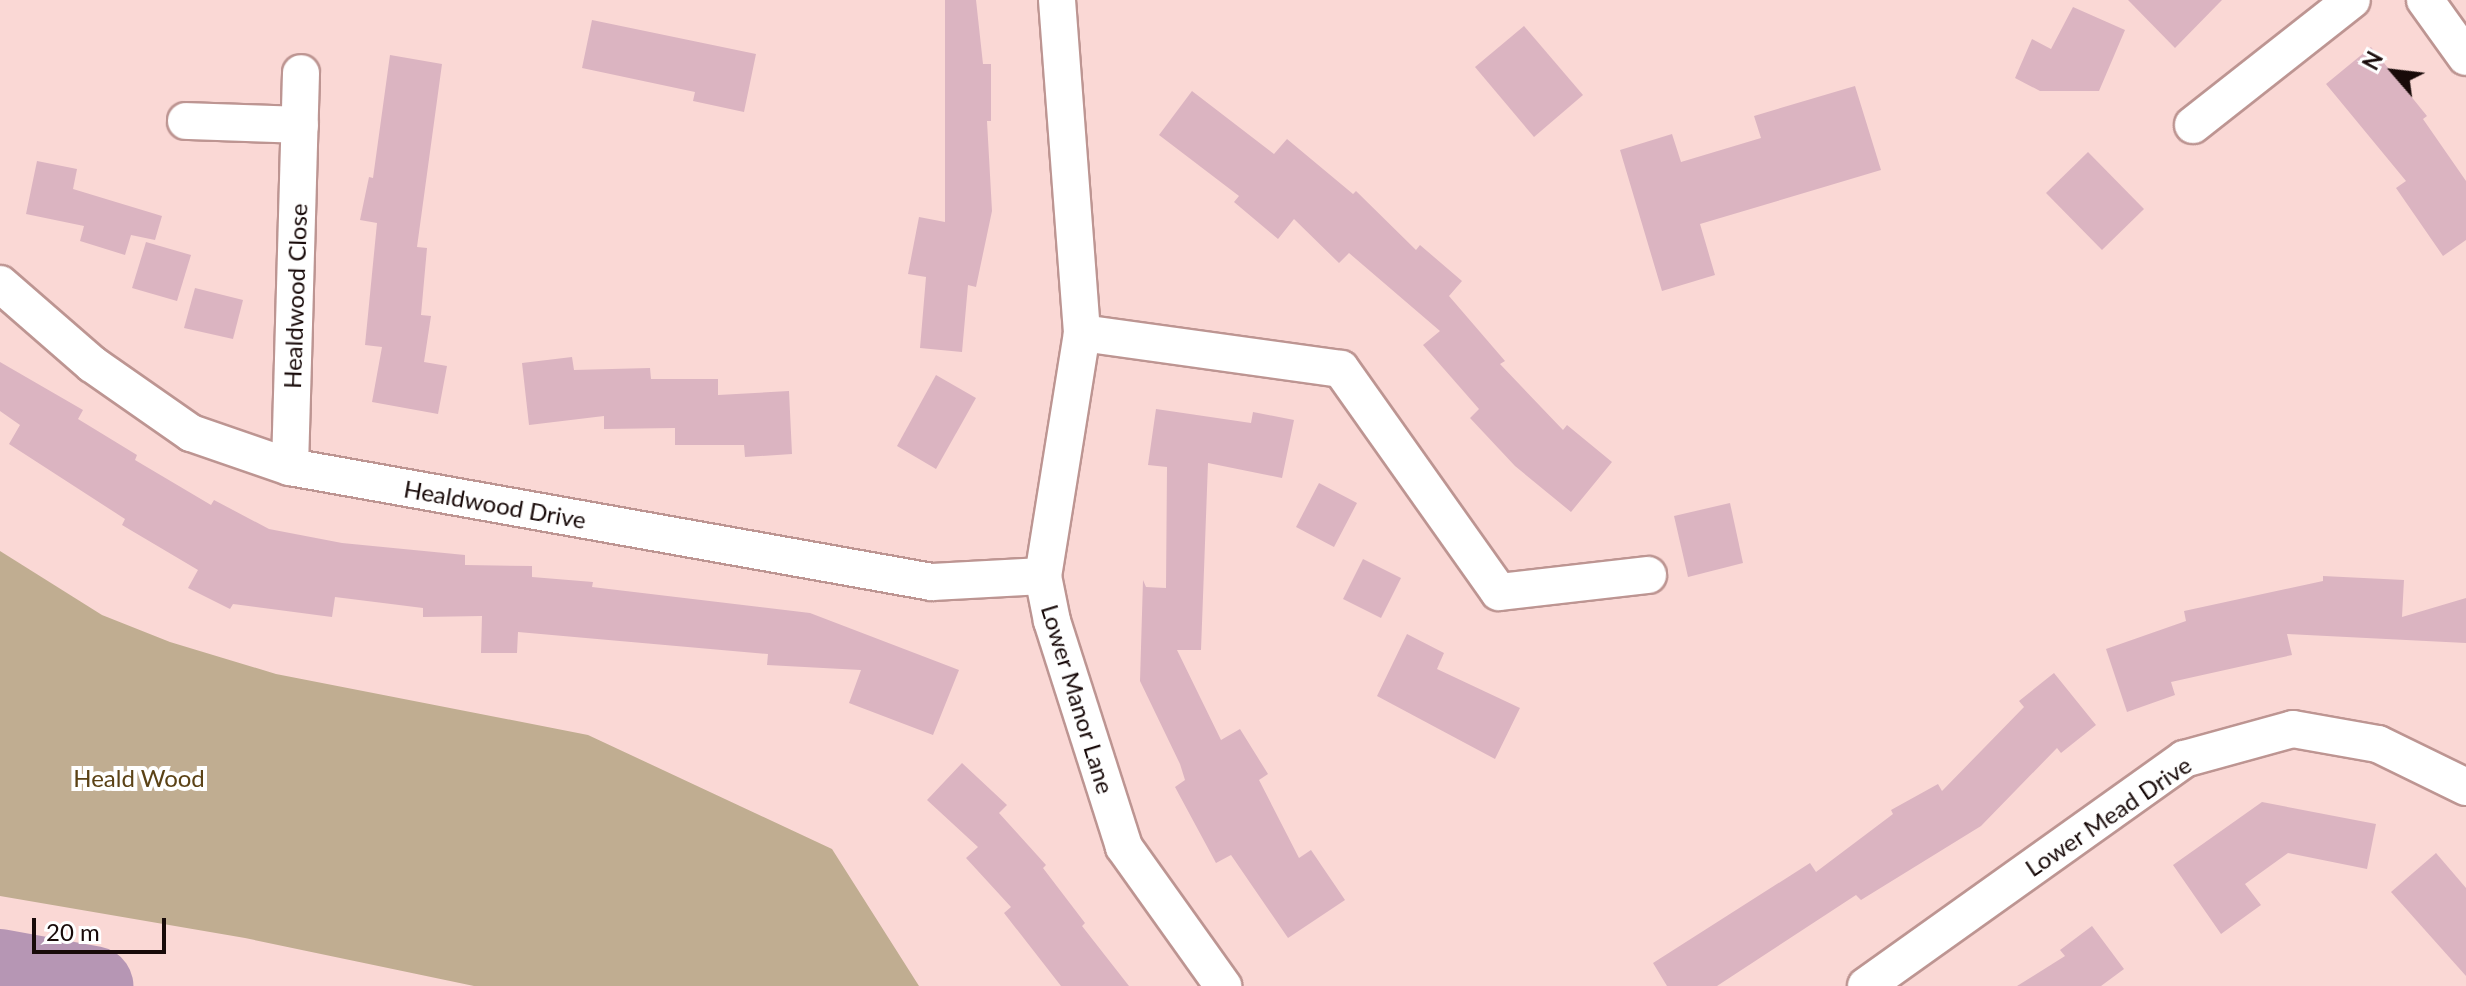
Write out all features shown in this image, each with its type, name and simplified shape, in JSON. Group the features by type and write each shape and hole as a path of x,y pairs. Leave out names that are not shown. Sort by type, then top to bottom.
{"street":[{"name":"Lower Manor Lane","path":"1057,0 1082,333 1043,576 1052,621 1124,847 1223,986"},
{"path":"2193,125 2352,0"},
{"path":"2425,0 2466,57"},
{"name":"Healdwood Close","path":"290,467 301,73"},
{"path":"186,121 300,125"},
{"name":"Healdwood Drive","path":"0,284 92,364 191,433 290,467 932,582 1043,576"},
{"path":"1082,333 1341,369 1499,592 1648,575"},
{"name":"Lower Mead Drive","path":"1866,986 2184,759 2293,729 2378,744 2466,787"}],"green space":[{"name":"Heald Wood","path":"0,551 102,615 170,642 276,674 588,735 832,849 919,986 474,986 245,938 0,896"}],"building":[{"path":"945,0 976,0 983,64 991,64 991,121 987,121 992,211 976,287 968,285 962,352 920,348 926,277 908,274 919,217 945,222"},
{"path":"2128,0 2222,0 2175,48"},
{"path":"2073,7 2125,30 2099,91 2040,91 2015,78 2032,39 2051,49"},
{"path":"592,20 756,54 744,112 693,101 695,92 582,68"},
{"path":"1524,26 1583,95 1534,137 1475,67"},
{"path":"2371,47 2427,116 2423,119 2466,181 2466,240 2443,256 2396,188 2406,181 2326,84"},
{"path":"390,55 442,64 417,247 427,248 421,315 431,316 424,362 447,366 438,414 372,402 382,347 365,345 377,223 360,220 369,177 373,178"},
{"path":"1855,86 1881,170 1700,224 1715,275 1662,291 1620,150 1672,134 1681,162 1761,138 1754,116"},
{"path":"1192,91 1274,154 1287,139 1353,194 1356,191 1416,250 1420,245 1462,281 1449,296 1505,361 1500,364 1563,430 1567,425 1612,462 1571,512 1515,466 1470,418 1479,409 1423,345 1440,331 1349,253 1339,263 1294,219 1278,239 1234,202 1239,196 1159,135"},
{"path":"2088,152 2144,209 2102,250 2046,193"},
{"path":"37,161 77,169 73,189 162,216 155,240 131,235 125,255 80,241 84,226 26,214"},
{"path":"146,242 191,255 177,301 132,288"},
{"path":"195,288 243,300 233,339 184,328"},
{"path":"572,357 574,370 650,368 651,379 718,379 718,395 789,391 792,454 745,457 744,445 675,445 675,428 604,429 604,416 529,425 522,363"},
{"path":"0,362 83,410 78,419 137,455 135,460 211,505 214,500 269,529 342,543 465,555 465,565 532,566 532,577 593,582 592,587 810,613 959,670 933,735 849,703 861,670 767,665 768,654 518,632 517,653 481,653 482,616 423,617 423,608 335,597 332,617 233,604 230,609 188,588 198,570 122,525 125,519 9,444 20,425 0,411"},
{"path":"936,375 976,398 936,469 897,446"},
{"path":"1156,409 1251,423 1253,412 1294,420 1282,478 1208,463 1201,650 1177,650 1221,740 1240,729 1268,774 1259,780 1299,858 1311,850 1345,900 1288,938 1231,855 1216,863 1175,787 1185,780 1180,764 1140,681 1143,580 1146,587 1166,588 1167,467 1148,465"},
{"path":"1319,483 1357,503 1334,547 1296,527"},
{"path":"1730,503 1743,563 1688,577 1674,516"},
{"path":"1363,559 1401,578 1381,618 1343,599"},
{"path":"2323,576 2404,580 2402,617 2466,598 2466,643 2287,634 2292,655 2171,682 2175,695 2127,712 2106,649 2186,621 2184,611 2323,581"},
{"path":"1407,634 1444,653 1437,669 1520,708 1495,759 1377,696"},
{"path":"2054,673 2096,725 2061,753 2057,748 1981,826 1861,900 1856,895 1717,986 1667,986 1653,963 1810,863 1816,872 1893,814 1891,810 1938,784 1942,791 2024,707 2019,701"},
{"path":"962,763 1007,805 999,813 1046,865 1043,868 1085,923 1082,926 1129,986 1061,986 1004,913 1011,907 966,858 978,847 927,800"},
{"path":"2262,802 2376,824 2367,869 2288,853 2245,884 2261,905 2221,934 2173,865"},
{"path":"2436,853 2466,888 2466,976 2391,892"},
{"path":"2092,926 2124,969 2101,986 2017,986 2065,956 2060,950"}],"waterway":[{"path":"0,969 93,986"}]}
